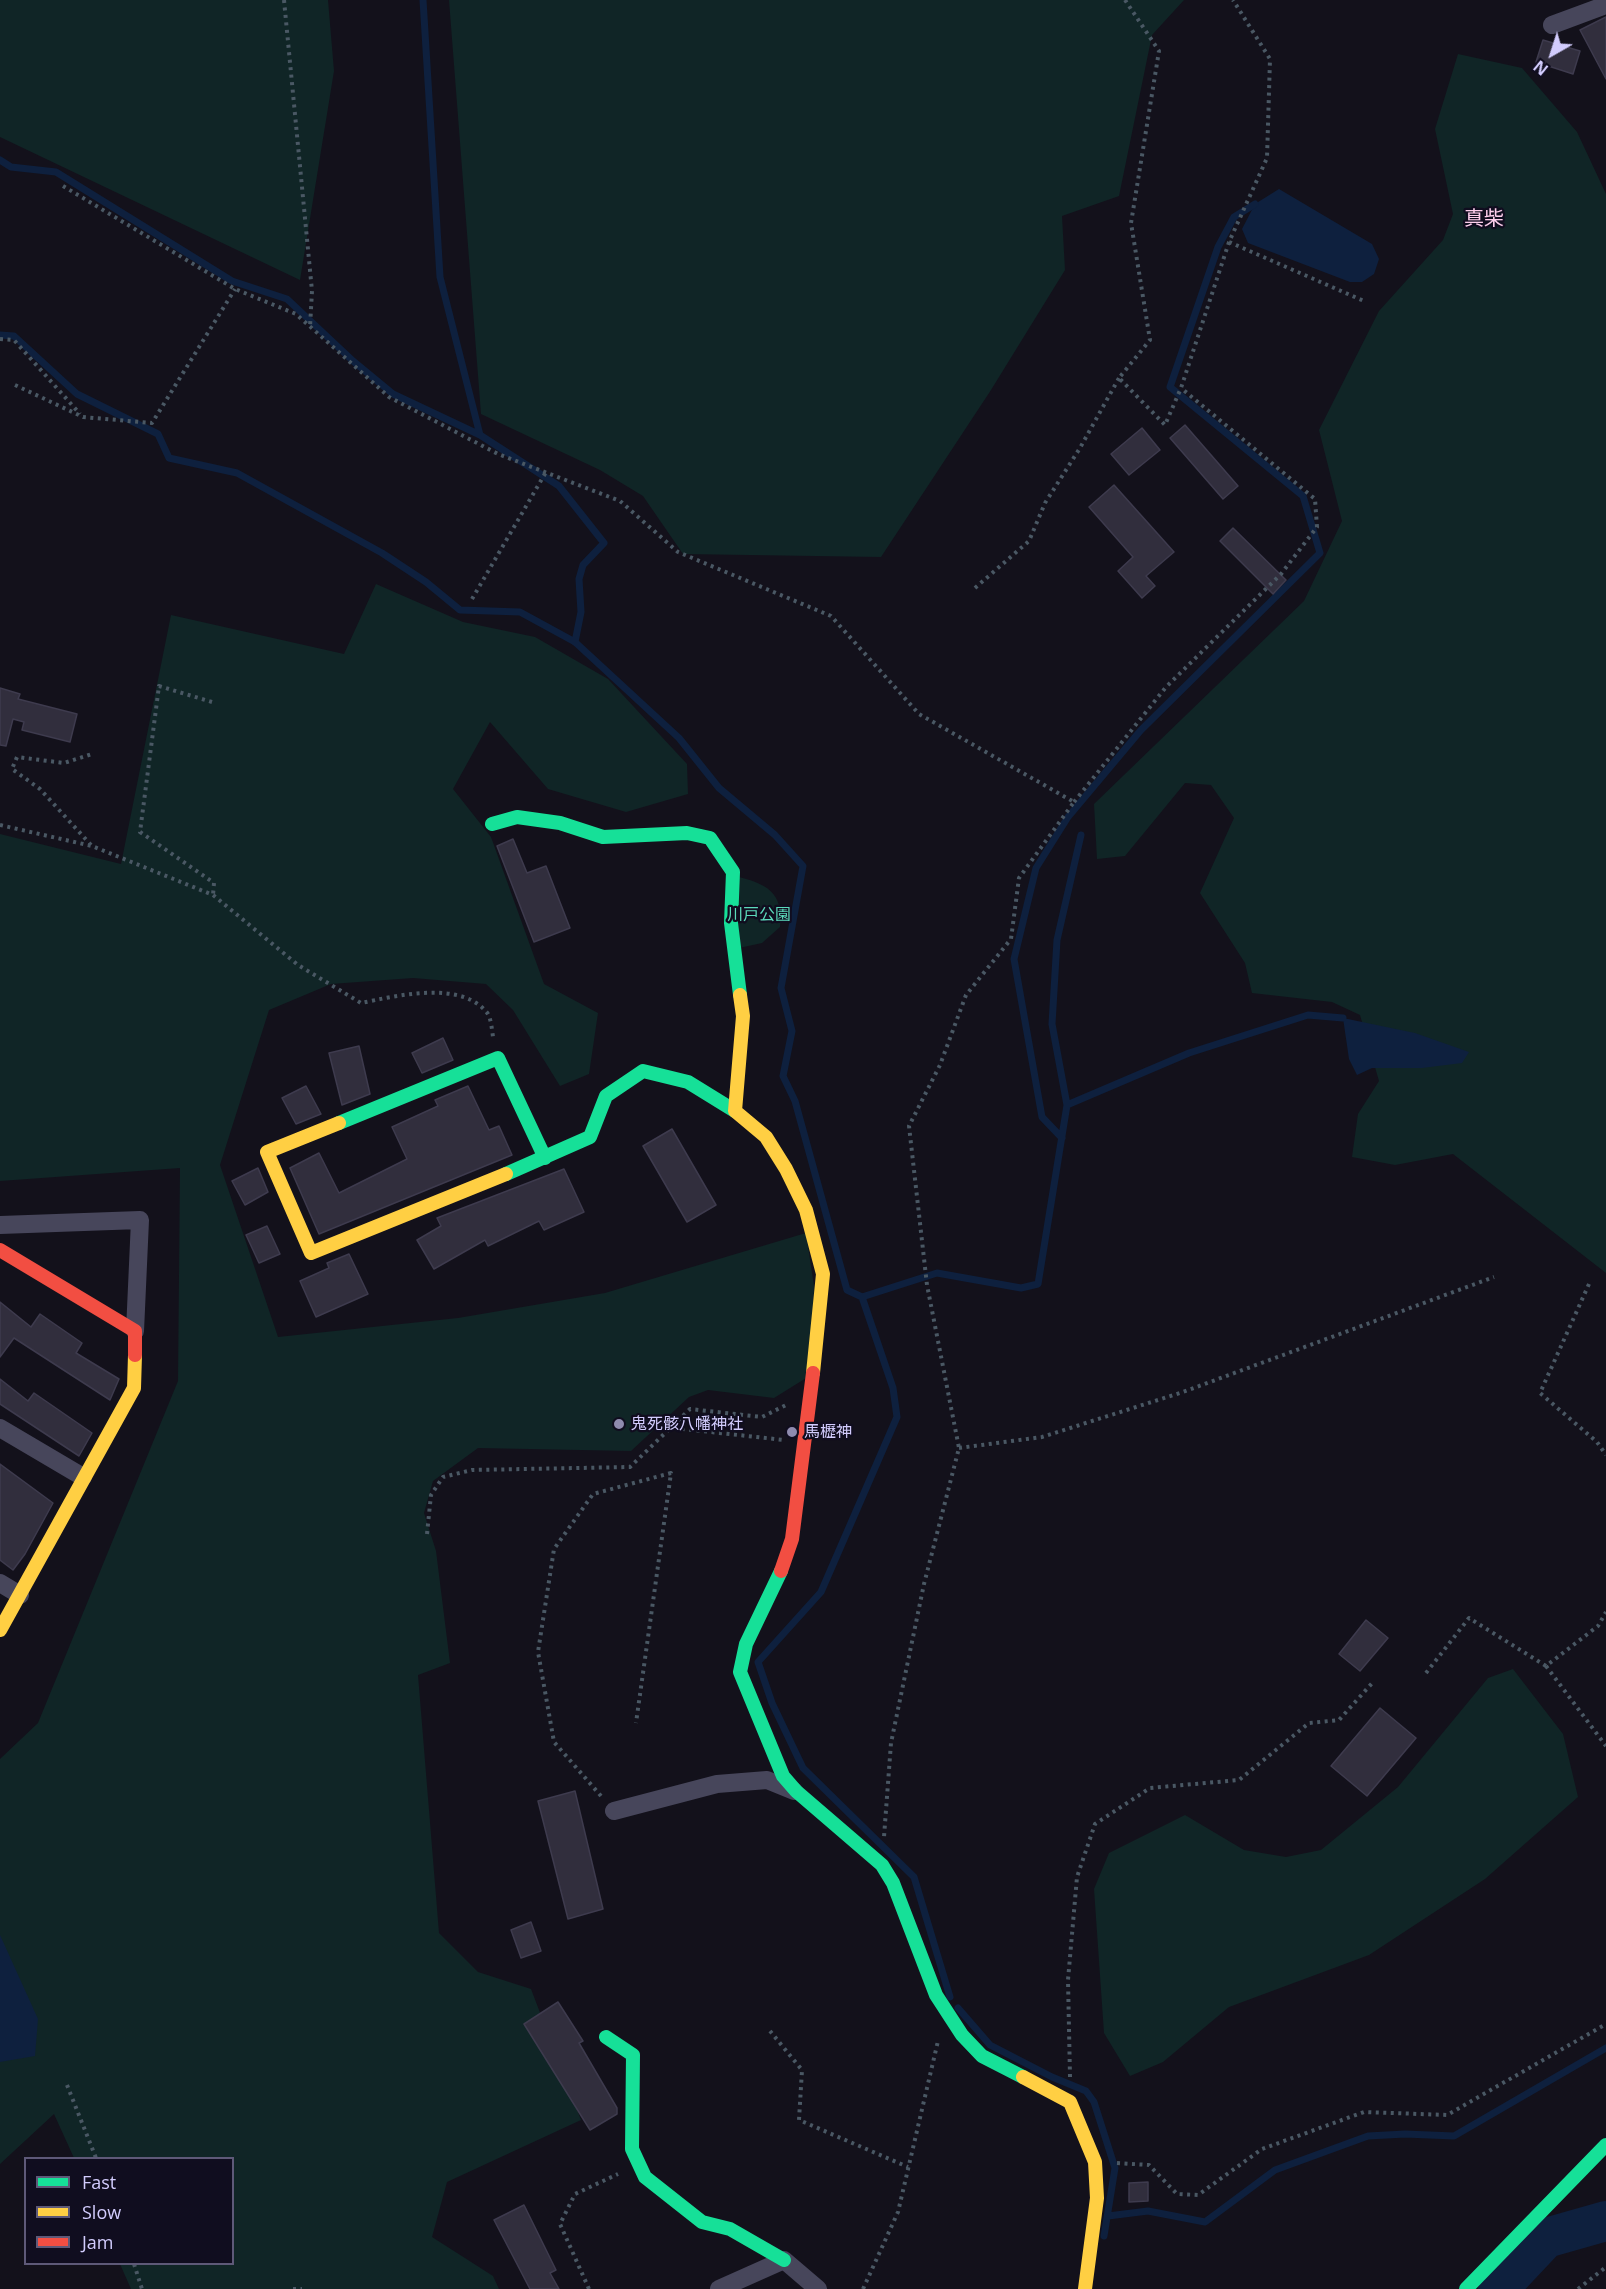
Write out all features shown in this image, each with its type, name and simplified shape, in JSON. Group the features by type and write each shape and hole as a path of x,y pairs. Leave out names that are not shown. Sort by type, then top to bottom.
{"street":[{"path":"1552,25 1606,5"},
{"path":"492,824 518,817 560,823 603,837 687,833 710,838 733,872 731,922 744,1016 735,1111"},
{"path":"546,1158 498,1058 267,1152 310,1253 546,1158 590,1137 606,1096 643,1071 688,1082 735,1111 766,1137 806,1210 823,1274 806,1442 792,1539 779,1578 746,1644 740,1672 783,1776 796,1791 882,1865 893,1883 936,1995 962,2035 982,2056 1070,2102 1095,2162 1097,2198 1085,2289"},
{"path":"0,1225 140,1220 135,1388 83,1477 0,1630"},
{"path":"0,1250 135,1331"},
{"path":"0,1428 83,1477"},
{"path":"0,1583 20,1595"},
{"path":"614,1811 717,1784 767,1780 796,1791"},
{"path":"606,2037 633,2055 632,2149 645,2177 702,2222 730,2229 774,2252 818,2289"},
{"path":"1466,2289 1606,2145"},
{"path":"719,2289 784,2260"}],"path":[{"path":"284,0 312,291 310,328"},
{"path":"975,588 1029,541 1045,503 1080,448 1119,378 1150,340 1131,223 1159,51 1125,0"},
{"path":"1119,378 1165,425 1181,388 1229,242 1267,158 1270,59 1233,0"},
{"path":"63,186 235,289 296,314 389,397 498,454 620,501 678,552 831,616 919,714 1074,802"},
{"path":"1229,242 1364,301"},
{"path":"15,386 83,417 152,423 235,289"},
{"path":"0,339 14,339 83,417"},
{"path":"882,1865 891,1743 924,1584 959,1448 927,1285 909,1126 940,1065 966,994 1011,939 1019,878 1074,802 1166,687 1281,574 1317,527 1315,499 1181,388"},
{"path":"472,599 546,471"},
{"path":"212,702 159,686 140,832 214,883 213,895"},
{"path":"92,754 64,763 17,757 12,769 40,789 92,846"},
{"path":"0,825 92,846 213,895 298,965 361,1004 418,992 468,998 489,1015 498,1058"},
{"path":"959,1448 1042,1437 1183,1392 1494,1277"},
{"path":"1588,1284 1540,1393 1596,1442 1606,1455"},
{"path":"427,1534 431,1495 443,1477 472,1470 630,1467 690,1409 762,1417 811,1392"},
{"path":"637,1424 806,1442"},
{"path":"614,1811 554,1742 538,1652 554,1549 593,1494 671,1473 636,1724"},
{"path":"1545,1666 1598,1626 1606,1612"},
{"path":"1426,1673 1469,1618 1545,1666 1606,1746"},
{"path":"1070,2102 1068,1980 1076,1888 1077,1877 1095,1824 1150,1788 1239,1780 1309,1723 1339,1720 1374,1681"},
{"path":"863,2289 898,2212 947,2012"},
{"path":"1095,2162 1149,2165 1177,2193 1198,2195 1262,2149 1364,2112 1447,2115 1606,2024"},
{"path":"770,2031 802,2070 799,2120 908,2167"},
{"path":"67,2085 96,2157"},
{"path":"589,2289 560,2224 575,2194 639,2165"},
{"path":"134,2265 142,2289"},
{"path":"1578,2289 1606,2267"},
{"path":"293,2289 302,2289"}],"green space":[{"path":"0,0 328,0 334,71 300,280 0,137"},
{"path":"449,0 1184,0 1152,35 1119,196 1062,216 1065,270 991,390 881,557 683,554 643,496 600,470 481,414"},
{"path":"1458,54 1522,68 1577,132 1606,194 1606,1273 1453,1154 1395,1165 1352,1157 1358,1114 1379,1081 1360,1015 1332,1002 1252,993 1245,963 1200,893 1234,818 1211,785 1185,783 1125,856 1097,859 1094,804 1304,601 1342,521 1319,430 1379,311 1443,240 1453,214 1435,129"},
{"path":"376,584 463,622 535,637 608,679 687,764 688,794 626,812 548,789 490,722 453,789 491,837 544,984 598,1013 589,1074 560,1086 513,1010 486,984 413,978 331,984 269,1010 220,1165 278,1337 458,1318 605,1293 806,1233 814,1286 811,1375 774,1398 708,1390 689,1397 631,1451 478,1448 433,1481 424,1513 436,1551 450,1663 418,1675 439,1933 478,1972 531,1989 581,2120 447,2182 432,2237 493,2276 499,2289 131,2289 120,2265 234,2265 234,2157 74,2157 54,2114 0,2164 0,1759 38,1723 178,1381 180,1168 0,1181 0,834 121,864 171,615 344,654"},
{"name":"川戸公園","path":"734,876 764,886 776,897 779,905 780,927 762,943 739,948"},
{"path":"1513,1669 1563,1734 1578,1797 1485,1879 1369,1955 1229,2007 1163,2062 1130,2076 1104,2033 1094,1889 1109,1853 1185,1815 1244,1850 1286,1857 1321,1850 1398,1787 1488,1678"}],"water":[{"path":"1279,189 1372,244 1379,259 1374,274 1362,282 1350,282 1248,243 1242,229 1255,204"},
{"path":"1343,1018 1415,1033 1469,1052 1462,1063 1422,1068 1372,1068 1357,1075 1349,1059"},
{"path":"0,1935 38,2019 35,2056 0,2062"}],"building":[{"path":"1606,17 1606,79 1580,30"},
{"path":"1543,40 1580,51 1573,74 1536,62"},
{"path":"1185,425 1238,486 1223,499 1170,438"},
{"path":"1142,428 1160,450 1129,475 1111,454"},
{"path":"1114,485 1174,552 1146,576 1155,586 1142,598 1118,571 1133,557 1089,507"},
{"path":"1233,528 1286,580 1273,594 1220,541"},
{"path":"0,688 20,694 18,699 77,714 70,742 22,730 24,722 13,719 6,746 0,745"},
{"path":"513,839 527,873 546,866 570,928 534,942 497,846"},
{"path":"443,1038 453,1060 422,1073 412,1053"},
{"path":"359,1046 370,1094 342,1105 329,1053"},
{"path":"306,1086 321,1114 296,1124 282,1098"},
{"path":"468,1086 489,1130 499,1126 512,1155 319,1234 290,1168 319,1153 339,1193 407,1159 392,1127 438,1106 435,1100"},
{"path":"672,1129 716,1205 687,1222 643,1146"},
{"path":"258,1168 268,1192 245,1205 232,1181"},
{"path":"564,1169 584,1212 544,1230 539,1221 488,1246 485,1240 434,1269 417,1240 441,1226 437,1218"},
{"path":"267,1226 280,1254 259,1263 246,1235"},
{"path":"349,1254 368,1294 316,1317 300,1281 329,1268 327,1263"},
{"path":"0,1302 31,1327 40,1314 82,1343 76,1353 119,1379 110,1400 14,1338 0,1357"},
{"path":"0,1379 28,1401 34,1393 92,1433 79,1456 0,1404"},
{"path":"0,1464 53,1503 25,1554 13,1570 0,1560"},
{"path":"1366,1620 1388,1638 1360,1671 1339,1654"},
{"path":"1380,1708 1416,1738 1367,1796 1331,1766"},
{"path":"575,1791 603,1909 568,1919 538,1801"},
{"path":"531,1922 541,1951 521,1958 511,1930"},
{"path":"558,2002 583,2041 579,2043 617,2108 617,2114 590,2130 524,2024"},
{"path":"1148,2182 1148,2201 1129,2202 1129,2183"},
{"path":"524,2205 556,2270 550,2273 559,2289 530,2289 494,2220"}],"waterway":[{"path":"423,0 440,277 480,435 559,486 604,543 583,565 579,579 581,612 575,642"},
{"path":"0,160 11,167 56,172 232,281 287,299 353,361 393,394 480,435"},
{"path":"1062,1138 1042,1117 1014,959 1036,868 1068,817 1141,730 1320,553 1303,496 1170,387 1218,247 1234,217 1255,204"},
{"path":"0,335 14,336 77,394 158,434 169,458 237,473 382,553 426,582 460,610 520,612 575,642 679,738 719,788 775,835 803,866 781,988 792,1031 783,1076 795,1101 847,1290 862,1297 893,1388 897,1417 821,1592 758,1662 772,1703 803,1768 914,1877 950,1997"},
{"path":"862,1297 937,1273 1021,1288 1038,1284 1067,1105 1052,1024 1057,940 1081,835"},
{"path":"1067,1105 1189,1053 1308,1015 1343,1018"},
{"path":"958,2008 990,2045 1052,2077 1086,2091 1094,2102 1115,2168 1104,2236"},
{"path":"1108,2216 1148,2211 1205,2222 1275,2170 1368,2136 1405,2134 1454,2136 1606,2048"},
{"path":"1498,2289 1546,2238 1606,2221"}],"traffic: fast":[{"path":"492,824 517,817 560,823 603,837 687,833 710,838 733,872 731,923 740,995"},
{"path":"339,1123 498,1058 545,1158"},
{"path":"506,1174 590,1137 606,1096 643,1071 688,1082 735,1111"},
{"path":"781,1571 746,1644 740,1672 783,1776 796,1791 882,1865 893,1883 936,1995 962,2035 982,2056 1023,2077"},
{"path":"606,2037 633,2055 632,2149 645,2177 702,2222 730,2229 784,2260"},
{"path":"1466,2289 1606,2145"}],"traffic: slow":[{"path":"740,995 743,1016 735,1111 766,1137 786,1169 806,1210 823,1274 813,1373"},
{"path":"339,1123 267,1152 311,1253 506,1174"},
{"path":"0,1630 134,1388 135,1355"},
{"path":"1023,2077 1070,2102 1095,2162 1097,2198 1085,2289"}],"traffic: jam":[{"path":"0,1250 135,1331 135,1355"},
{"path":"781,1571 792,1539 813,1373"}],"place":[{"name":"鬼死骸八幡神社","path":"619,1424"},
{"name":"馬櫪神","path":"792,1432"}],"district":[{"name":"真柴","path":"1484,219"}]}
